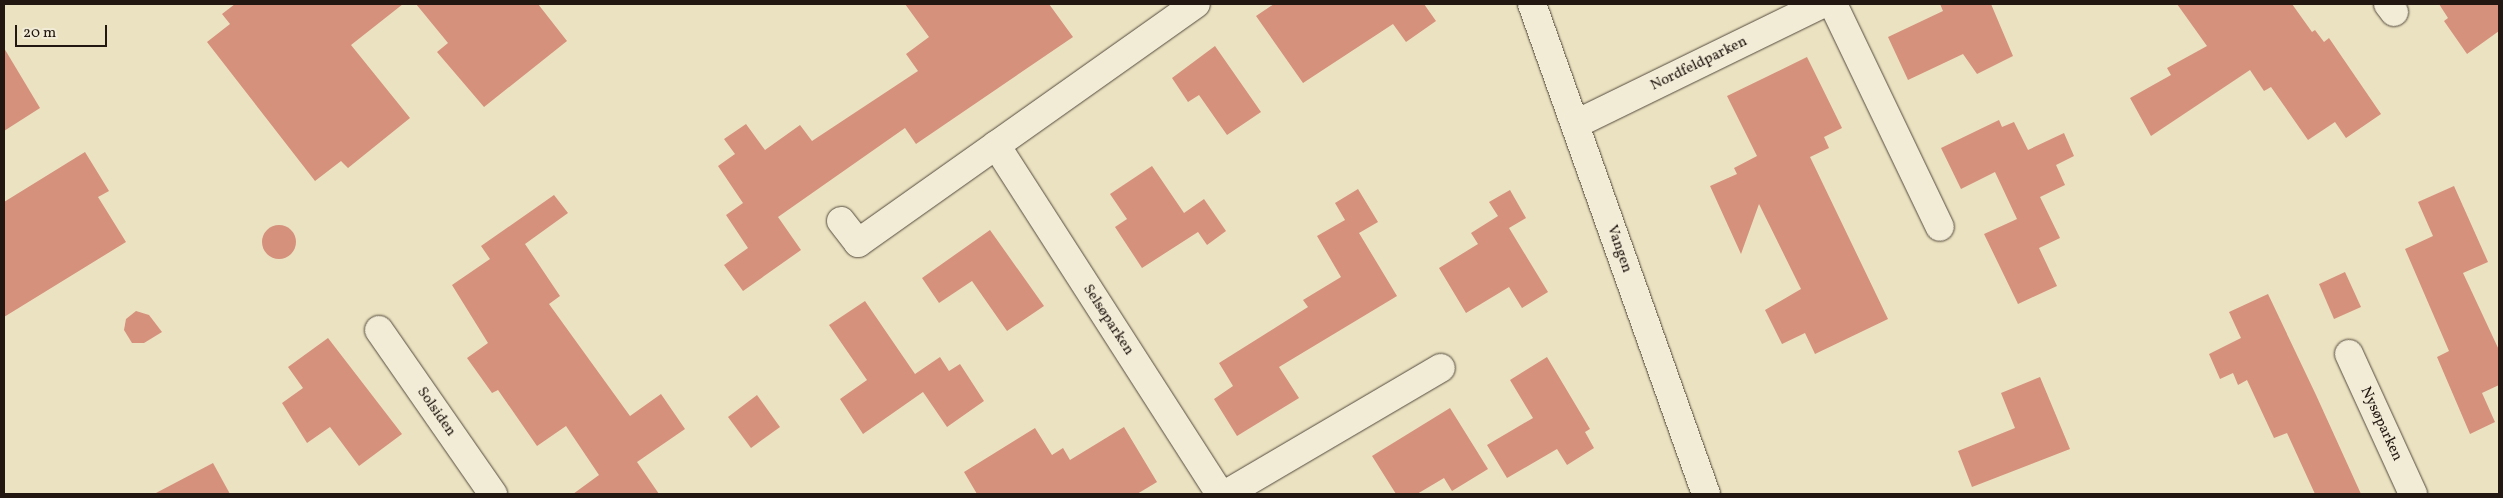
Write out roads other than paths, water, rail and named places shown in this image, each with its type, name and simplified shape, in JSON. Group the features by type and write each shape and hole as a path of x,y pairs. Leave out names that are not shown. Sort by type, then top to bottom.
{"street":[{"path":"841,221 858,243 1196,4"},
{"name":"Vangen","path":"1532,4 1706,494"},
{"name":"Nordfeldparken","path":"1576,124 1822,4"},
{"path":"1833,4 1940,227"},
{"name":"Selsøparken","path":"996,145 1220,494"},
{"name":"Solsiden","path":"379,330 492,494"},
{"name":"Nysøparken","path":"2349,354 2414,494"},
{"path":"1226,494 1441,368"}]}
